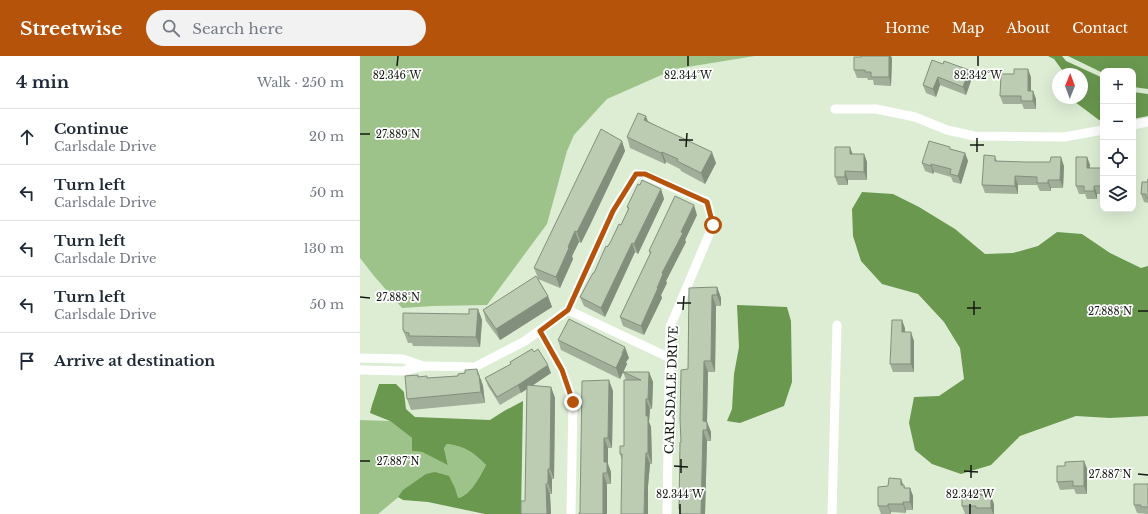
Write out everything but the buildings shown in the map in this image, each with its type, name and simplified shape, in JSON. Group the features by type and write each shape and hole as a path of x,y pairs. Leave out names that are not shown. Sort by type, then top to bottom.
{"street":[{"path":"836,109 876,109 915,117 947,130 974,136 1064,137 1100,131"},
{"path":"1136,124 1148,122"},
{"name":"CARLSDALE DRIVE","path":"360,370 402,371 424,366 475,367 525,341 540,331 568,310 613,211 636,174 645,174 707,202 713,225 670,327 667,514"},
{"path":"568,310 670,358"},
{"path":"832,514 837,325"},
{"path":"540,331 562,370 573,402 571,514"},
{"name":"CARLSDALE DRIVE","path":"360,358 403,359 424,366"},
{"path":"389,359 389,371"}],"shaded area":[{"path":"360,56 755,56 675,69 607,99 574,135 567,151 547,224 487,305 402,308 360,258"},
{"path":"1048,56 1062,56 1066,61 1081,68 1061,68 1054,59"},
{"path":"1068,56 1148,56 1148,89 1136,87 1136,68 1100,68 1100,72"},
{"path":"1088,71 1100,77 1099,120 1078,104 1088,104"},
{"path":"1136,92 1148,94 1148,116 1136,118"},
{"path":"862,192 893,194 919,207 955,229 985,254 1013,253 1038,246 1057,232 1082,234 1110,253 1141,268 1148,266 1148,416 1110,418 1076,416 1020,436 991,465 961,474 932,464 915,450 909,423 914,397 939,396 964,379 960,348 944,322 918,294 882,284 861,261 853,236 852,209"},
{"path":"737,305 787,307 791,321 792,382 784,406 740,423 727,421 732,409 734,374 739,347"},
{"path":"379,384 396,384 404,392 406,409 415,417 490,420 523,401 521,514 485,514 428,502 403,500 398,497 403,490 426,474 435,472 449,476 458,498 463,496 471,489 486,465 469,451 459,446 447,444 444,448 448,465 422,452 412,451 412,438 390,421 370,413"},
{"path":"360,420 390,421 412,438 412,451 422,452 448,464 444,448 447,444 459,446 469,451 486,465 471,489 463,496 458,498 401,495 378,514 360,514"}],"route":[{"path":"573,402 562,370 540,331 568,310 613,211 636,174 645,174 707,202 713,225"}]}
